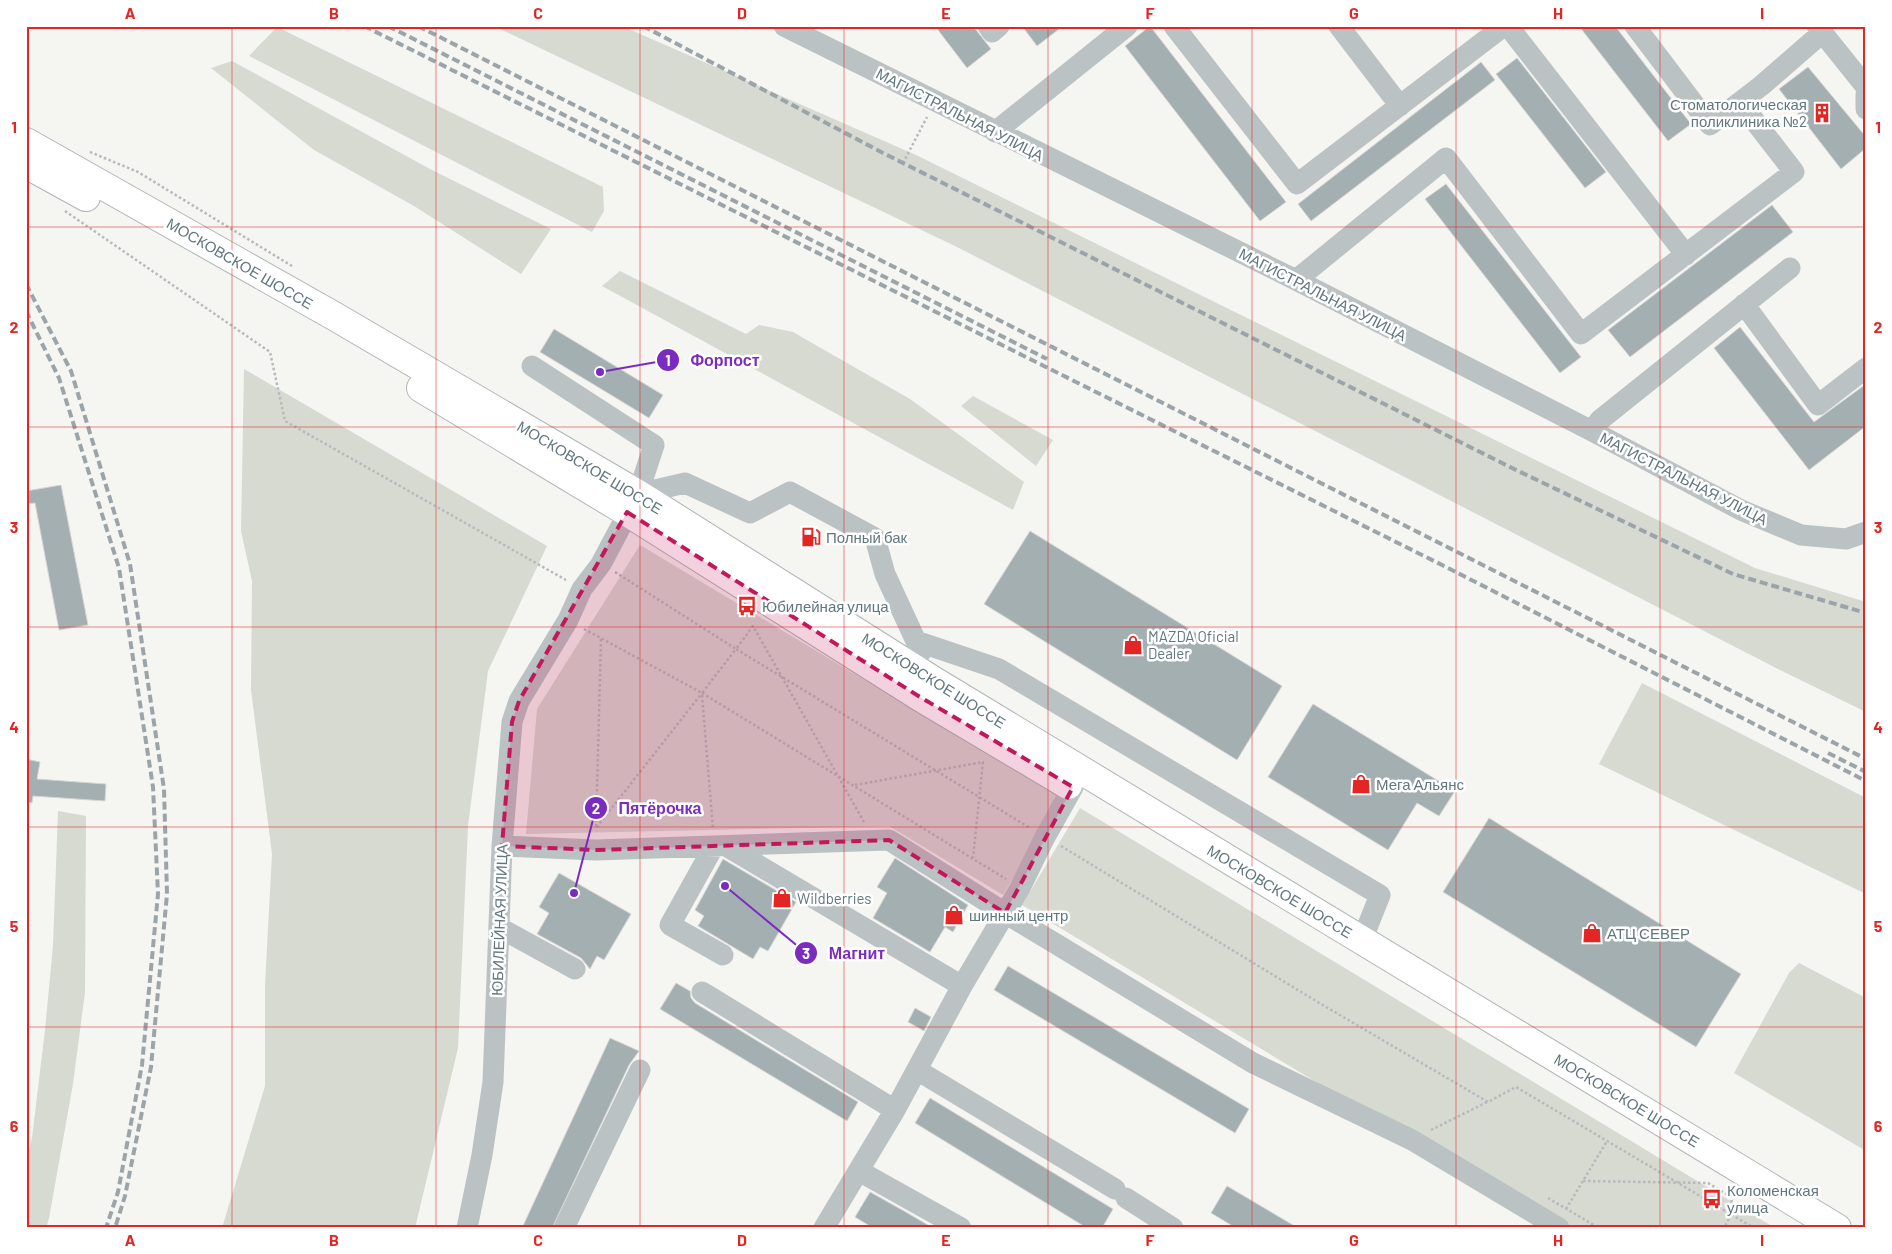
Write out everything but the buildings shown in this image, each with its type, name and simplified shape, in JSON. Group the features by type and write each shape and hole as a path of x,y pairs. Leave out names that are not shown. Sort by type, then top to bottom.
{"main road":[{"name":"МОСКОВСКОЕ ШОССЕ","path":"26,142 334,316 632,503 920,697 1801,1228"},
{"name":"МОСКОВСКОЕ ШОССЕ","path":"26,164 632,503 934,682 1837,1228"}],"street":[{"name":"МАГИСТРАЛЬНАЯ УЛИЦА","path":"784,26 1296,280 1592,431 1741,510 1801,534 1846,539 1866,532"},
{"path":"988,26 992,32 999,26"},
{"path":"995,132 1127,26"},
{"path":"1174,26 1297,184 1504,26"},
{"path":"1339,26 1400,106"},
{"path":"1508,26 1686,254"},
{"path":"1635,26 1710,125 1740,102 1820,30 1866,88"},
{"path":"1866,94 1866,110"},
{"path":"1296,280 1446,158 1581,334 1794,172 1740,102"},
{"path":"1592,431 1600,420 1790,268"},
{"path":"1744,304 1818,405 1866,368"},
{"name":"ЮБИЛЕЙНАЯ УЛИЦА","path":"467,1228 482,1155 493,1082 502,846 512,722 519,701 568,620 582,590 601,564 632,503 654,445 532,366"},
{"path":"632,503 685,484 750,513 790,492 875,538 885,574 934,682"},
{"path":"916,641 999,669 1380,895 1362,940"},
{"path":"824,1228 896,1110 962,986 1020,888 1045,837 1073,788"},
{"path":"502,846 596,850 889,840 1005,913 1253,1062 1412,1140 1557,1227"},
{"path":"720,846 670,925 723,955"},
{"path":"720,846 962,986"},
{"path":"500,928 575,969"},
{"path":"702,992 896,1110"},
{"path":"564,1228 640,1070"},
{"path":"917,1070 1121,1193 1143,1220 1173,1228"},
{"path":"859,1171 961,1228"}],"path":[{"path":"903,163 936,100"},
{"path":"59,207 270,352 285,421 582,590"},
{"path":"601,564 936,771 1316,1001 1488,1102"},
{"path":"568,620 702,693 1020,888"},
{"path":"601,638 596,828 753,626 874,841"},
{"path":"702,693 720,846"},
{"path":"854,786 983,762 973,859"},
{"path":"1412,1140 1516,1087 1754,1228"},
{"path":"1557,1227 1607,1141"},
{"path":"1583,1181 1708,1184 1731,1197 1733,1211 1724,1228"}],"highlighted area":[{"path":"627,512 920,697 1073,787 1005,913 889,840 596,850 502,846 512,722 519,701"}],"shaded area":[{"path":"494,26 622,26 916,155 1755,568 1866,602 1866,712 1780,670 957,247"},
{"path":"277,27 603,187 604,211 592,232 249,56"},
{"path":"232,61 432,170 551,229 521,274 414,206 314,150 211,68"},
{"path":"620,271 746,334 759,325 793,332 910,399 1024,482 1013,510 602,286"},
{"path":"244,369 547,546 488,671 468,826 458,1048 415,1228 222,1228 265,1086 265,985 272,854 251,690 252,581 241,531"},
{"path":"973,396 1053,440 1036,466 961,406"},
{"path":"640,545 1061,798 1003,895 889,826 526,834 537,709"},
{"path":"1642,683 1866,798 1866,894 1599,764"},
{"path":"1080,808 1775,1228 1559,1228 1022,905"},
{"path":"58,811 86,816 85,992 73,1084 49,1218 46,1228 26,1228 26,1164 32,1138 53,946"},
{"path":"1799,963 1866,998 1866,1151 1734,1073 1789,973"}],"railway":[{"path":"364,26 1446,567 1866,781"},
{"path":"388,26 1047,359"},
{"path":"418,26 1866,759"},
{"path":"643,26 883,153 1512,468 1733,574 1866,613"},
{"path":"26,284 71,371 130,564 164,789 167,894 151,1067 125,1196 115,1228"},
{"path":"26,311 59,378 119,568 153,787 158,894 142,1065 118,1192 106,1228"},
{"path":"1828,753 1866,772"}],"place":[{"name":"Стоматологическая поликлиника №2","path":"1822,113"},
{"name":"Форпост","path":"600,372"},
{"name":"Полный бак","path":"811,537"},
{"name":"Юбилейная улица","path":"747,606"},
{"name":"MAZDA Oficial Dealer","path":"1133,645"},
{"name":"Мега Альянс","path":"1361,784"},
{"name":"Магнит","path":"725,886"},
{"name":"Пятёрочка","path":"574,893"},
{"name":"Wildberries","path":"782,898"},
{"name":"шинный центр","path":"954,915"},
{"name":"АТЦ СЕВЕР","path":"1592,933"},
{"name":"Коломенская улица","path":"1712,1199"}]}
